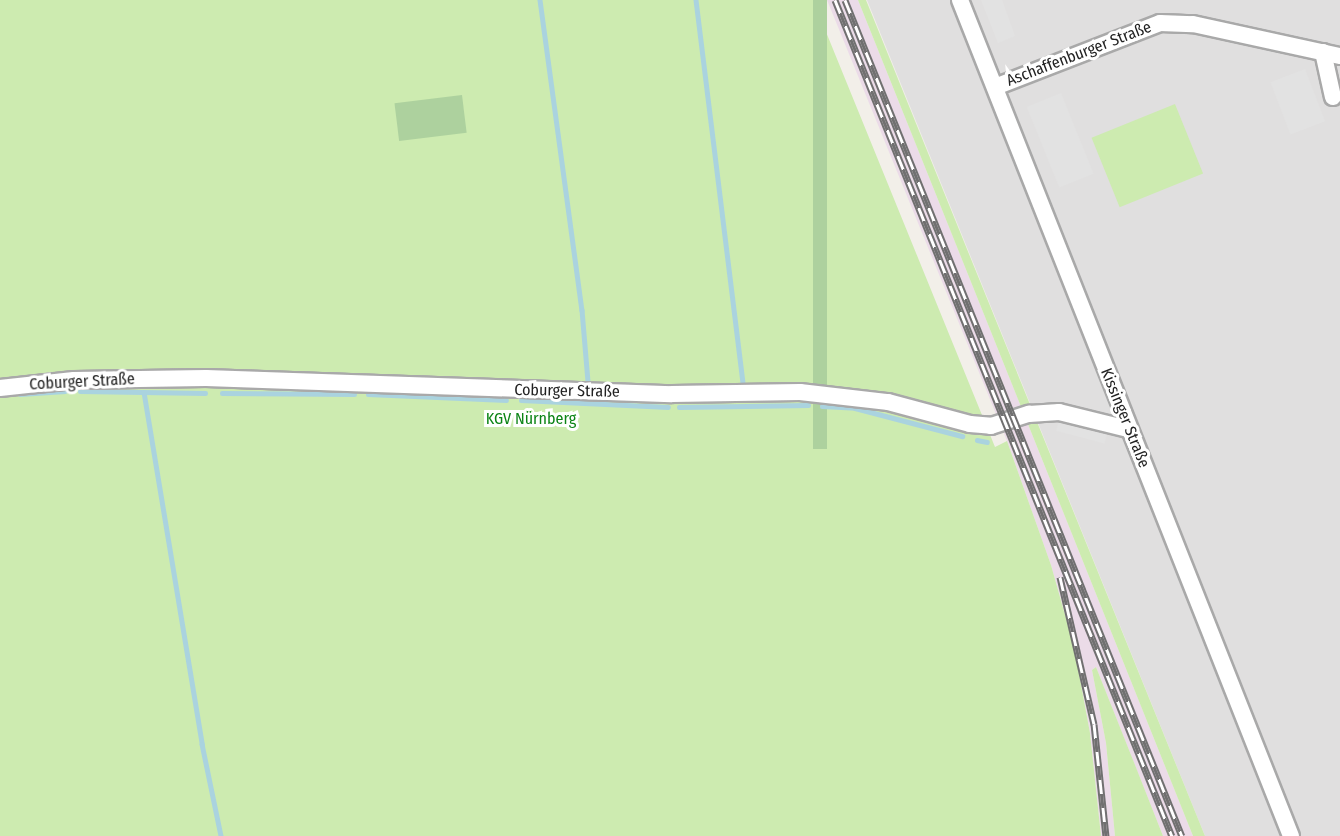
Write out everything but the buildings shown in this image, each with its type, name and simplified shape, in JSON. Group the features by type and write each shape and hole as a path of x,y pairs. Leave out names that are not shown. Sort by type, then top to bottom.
{"street":[{"name":"Kissinger Straße","path":"960,0 1291,836"},
{"name":"Aschaffenburger Straße","path":"994,87 1160,23 1193,24 1340,56"},
{"path":"1323,52 1333,97"},
{"name":"Coburger Straße","path":"0,388 74,380 206,378 637,393 800,392 888,402 970,424 991,426 1029,414 1059,412 1128,429"}],"shaded area":[{"path":"827,0 858,0 1193,836 1163,836 1096,667 1092,670 1106,743 1115,836 1101,836 1090,733 1074,647 1051,565 1007,441"},
{"path":"867,0 1340,0 1340,836 1205,836"},
{"path":"981,0 1002,0 1015,36 998,43"},
{"path":"1305,69 1325,121 1291,135 1270,82"},
{"path":"1061,93 1094,174 1059,188 1027,107"},
{"path":"1059,420 1107,433 1104,444 1056,431"}],"green space":[{"name":"KGV Nürnberg","path":"0,0 813,0 995,447 1007,441 1051,565 1074,647 1090,733 1101,836 0,836"},
{"path":"813,0 827,0 827,449 813,449"},
{"path":"858,0 866,0 1205,836 1193,836"},
{"path":"462,95 467,133 399,141 395,103"},
{"path":"1175,104 1203,174 1120,207 1092,138"},
{"path":"1096,667 1163,836 1115,836 1106,743 1092,670"}],"waterway":[{"path":"540,0 582,310 588,381"},
{"path":"696,0 743,383"},
{"path":"20,394 65,391"},
{"path":"80,391 205,393"},
{"path":"144,392 202,744 221,836"},
{"path":"222,393 354,394"},
{"path":"368,394 506,400"},
{"path":"521,400 668,407"},
{"path":"679,407 808,405"},
{"path":"822,406 855,408 962,436"},
{"path":"977,440 987,442"}],"railway":[{"path":"835,0 1172,836"},
{"path":"845,0 1182,836"},
{"path":"1060,577 1094,724 1106,836"}]}
